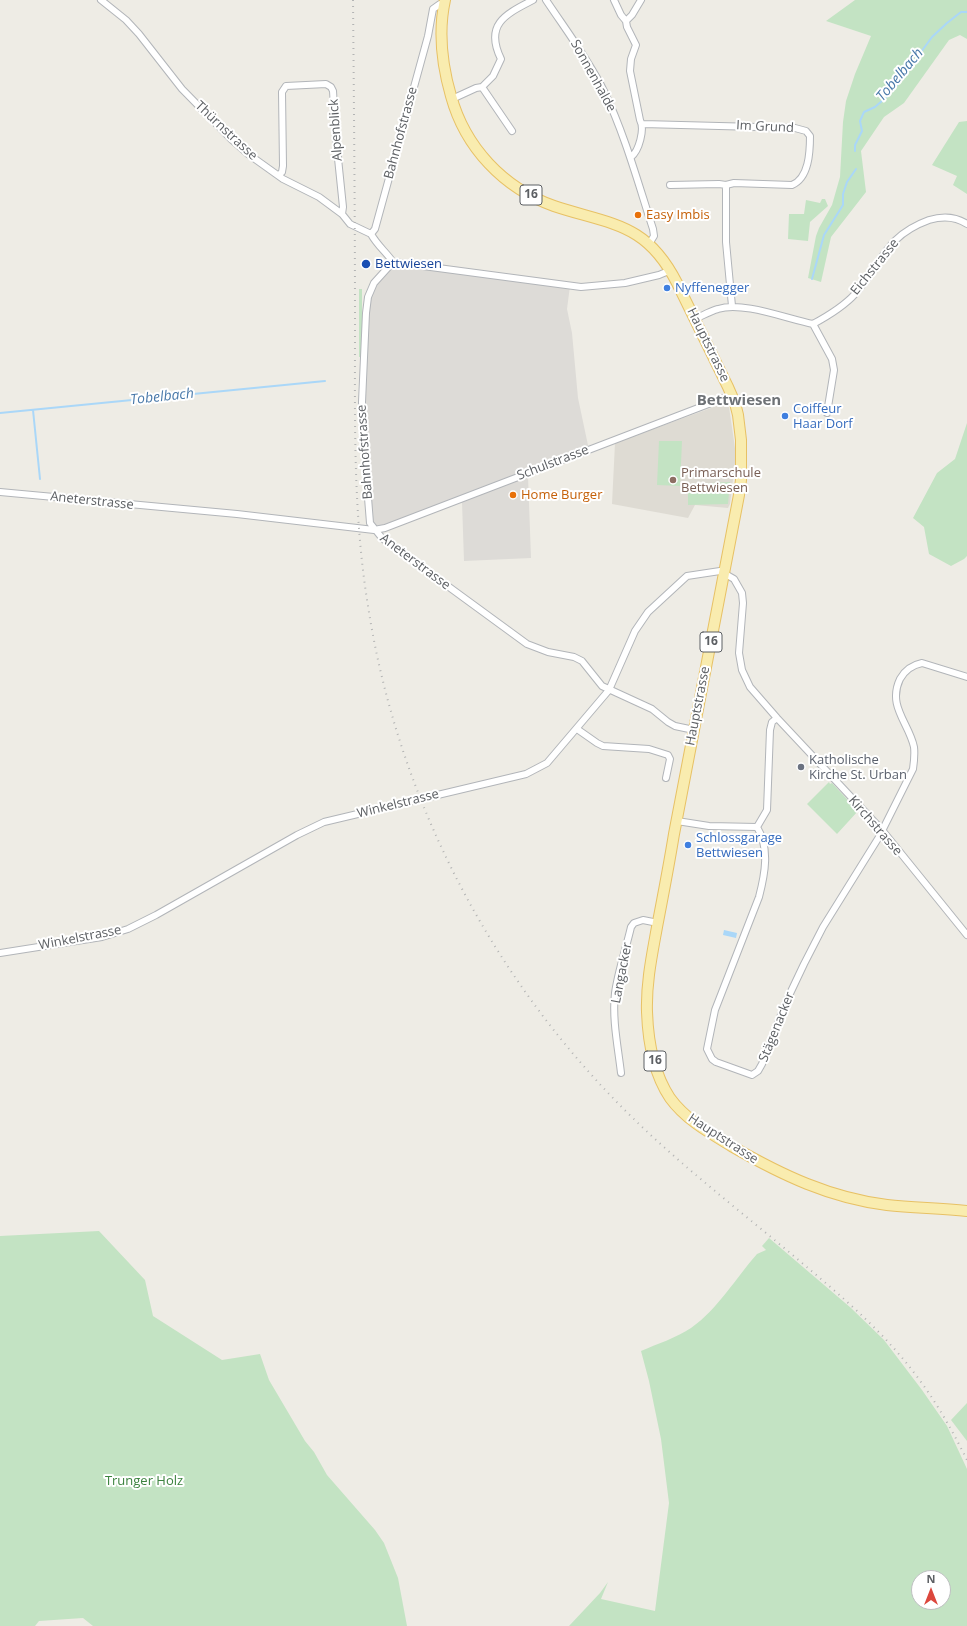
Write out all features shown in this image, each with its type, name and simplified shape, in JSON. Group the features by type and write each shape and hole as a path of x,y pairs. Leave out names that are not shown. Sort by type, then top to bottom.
{"main road":[{"name":"Hauptstrasse","path":"444,2 442,52 446,76 452,99 462,126 472,143 487,161 515,186 554,206 624,227 649,244 664,259 671,270 732,395 738,415 740,432 741,480 677,820 648,984 648,1024 651,1048 661,1080 670,1097 683,1113 715,1136 777,1172 814,1188 850,1198 886,1205 967,1211"}],"street":[{"name":"Thürnstrasse","path":"101,0 126,20 182,88 231,139 248,154 283,179 319,197 342,214 348,222 355,227 371,234"},
{"path":"452,99 476,88 482,87 493,76 501,59 495,43 498,24 510,12 533,0"},
{"name":"Sonnenhalde","path":"546,0 586,58 604,91 631,157 653,229 654,236 649,244"},
{"name":"Sonnenhalde","path":"614,0 621,15 626,20 627,27 636,45 631,59 630,71 642,124 641,138 635,153 631,157"},
{"path":"626,20 632,15 641,0"},
{"name":"Bahnhofstrasse","path":"371,234 375,228 402,133 428,36 433,9 444,2"},
{"name":"Alpenblick","path":"279,175 282,172 283,166 282,92 284,88 286,86 326,84 331,86 333,91 343,207 342,214"},
{"path":"482,87 512,131"},
{"name":"Im Grund","path":"642,124 795,128 806,131 810,136 808,156 803,176 799,182 792,185 734,183 726,185 670,185"},
{"path":"726,185 726,242 732,306"},
{"name":"Eichstrasse","path":"813,324 823,319 854,296 883,254 896,239 906,231 935,218 951,217 967,224"},
{"path":"371,234 376,243 388,255 392,262 581,287 625,283 659,275 671,270"},
{"name":"Bahnhofstrasse","path":"374,530 370,523 362,426 362,384 366,313 368,297 374,283 392,262"},
{"path":"695,320 718,309 732,306 765,312 813,324 832,359 834,370 827,413"},
{"name":"Schulstrasse","path":"374,530 385,528 441,507 732,395"},
{"name":"Aneterstrasse","path":"0,492 237,514 374,530 382,538 527,644 548,652 582,660 602,686 643,704 675,726 694,730"},
{"name":"Winkelstrasse","path":"0,953 102,937 128,929 156,915 279,844 324,822 526,774 535,770 547,763 609,690 635,631 648,612 687,576 714,571 720,571 724,574"},
{"name":"Kirchstrasse","path":"724,574 734,579 742,592 743,603 739,653 742,670 750,687 882,830 967,935"},
{"path":"882,830 913,769 915,757 913,746 902,720 896,694 902,675 914,664 922,663 967,677"},
{"path":"677,820 709,826 757,827 767,810 770,730 772,722 777,718"},
{"path":"577,728 596,743 603,746 649,748 668,755 670,759 666,778"},
{"name":"Stägenacker","path":"757,827 765,846 764,879 759,897 715,1010 707,1049 712,1059 716,1062 752,1075 758,1071 762,1064 786,1002 823,927 882,830"},
{"name":"Langacker","path":"621,1073 614,1010 615,994 619,975 631,927 634,923 638,920 643,920 658,923"}],"shaded area":[{"path":"393,262 570,286 567,309 572,333 578,398 589,450 374,530 370,523 362,402 371,288"},
{"name":"Primarschule Bettwiesen","path":"722,404 729,407 736,455 730,504 728,508 695,505 688,518 612,504 615,443"},
{"path":"528,476 531,558 464,561 462,502"}],"green space":[{"path":"855,0 967,0 967,39 960,35 949,40 904,103 884,117 861,151 866,192 831,237 821,282 808,278 816,236 832,205 840,177 843,122 846,101 855,74 871,36 826,21"},
{"path":"967,121 967,194 953,185 957,176 932,165 959,122"},
{"path":"822,199 825,199 828,206 810,222 808,241 788,239 789,214 804,214 806,200 820,203"},
{"path":"359,289 362,289 362,357 359,357"},
{"path":"967,423 967,556 951,566 929,554 924,527 913,518 937,473 955,459"},
{"path":"659,441 682,441 680,486 657,485"},
{"path":"730,482 728,504 688,505 688,489 710,483"},
{"path":"829,782 830,784 832,783 858,811 837,834 807,804"},
{"name":"Trunger Holz","path":"99,1231 145,1280 153,1316 222,1360 260,1354 269,1380 327,1475 375,1530 384,1543 398,1578 407,1626 93,1626 83,1618 39,1621 35,1626 0,1626 0,1236"},
{"path":"769,1238 851,1308 884,1340 947,1426 967,1469 967,1626 569,1626 600,1593 608,1582 601,1599 655,1611 669,1503 661,1439 641,1351 679,1335 701,1320 718,1303 757,1254 766,1250 762,1246"},
{"path":"967,1403 967,1441 951,1420"}],"water":[{"path":"724,930 737,933 736,938 723,935"}],"waterway":[{"name":"Tobelbach","path":"855,151 855,145 862,131 860,121 864,112 875,107 894,89 932,37 961,12 967,12"},
{"name":"Tobelbach","path":"812,279 824,235 843,205 843,194 847,182 856,169"},
{"name":"Tobelbach","path":"0,413 325,381"},
{"path":"33,410 40,479"}],"railway":[{"path":"353,0 355,433 357,502 360,537 368,606 381,674 400,741 423,806 452,869 485,930 523,989 565,1044 611,1096 634,1119 682,1163 851,1305 878,1331 915,1374 937,1405 967,1460"}],"place":[{"name":"Easy Imbis","path":"638,215"},
{"name":"Bettwiesen","path":"366,264"},
{"name":"Nyffenegger","path":"667,288"},
{"name":"Coiffeur Haar Dorf","path":"785,416"},
{"name":"Primarschule Bettwiesen","path":"673,480"},
{"name":"Home Burger","path":"513,495"},
{"name":"Katholische Kirche St. Urban","path":"801,767"},
{"name":"Schlossgarage Bettwiesen","path":"688,845"}],"district":[{"name":"Bettwiesen","path":"739,401"}]}
